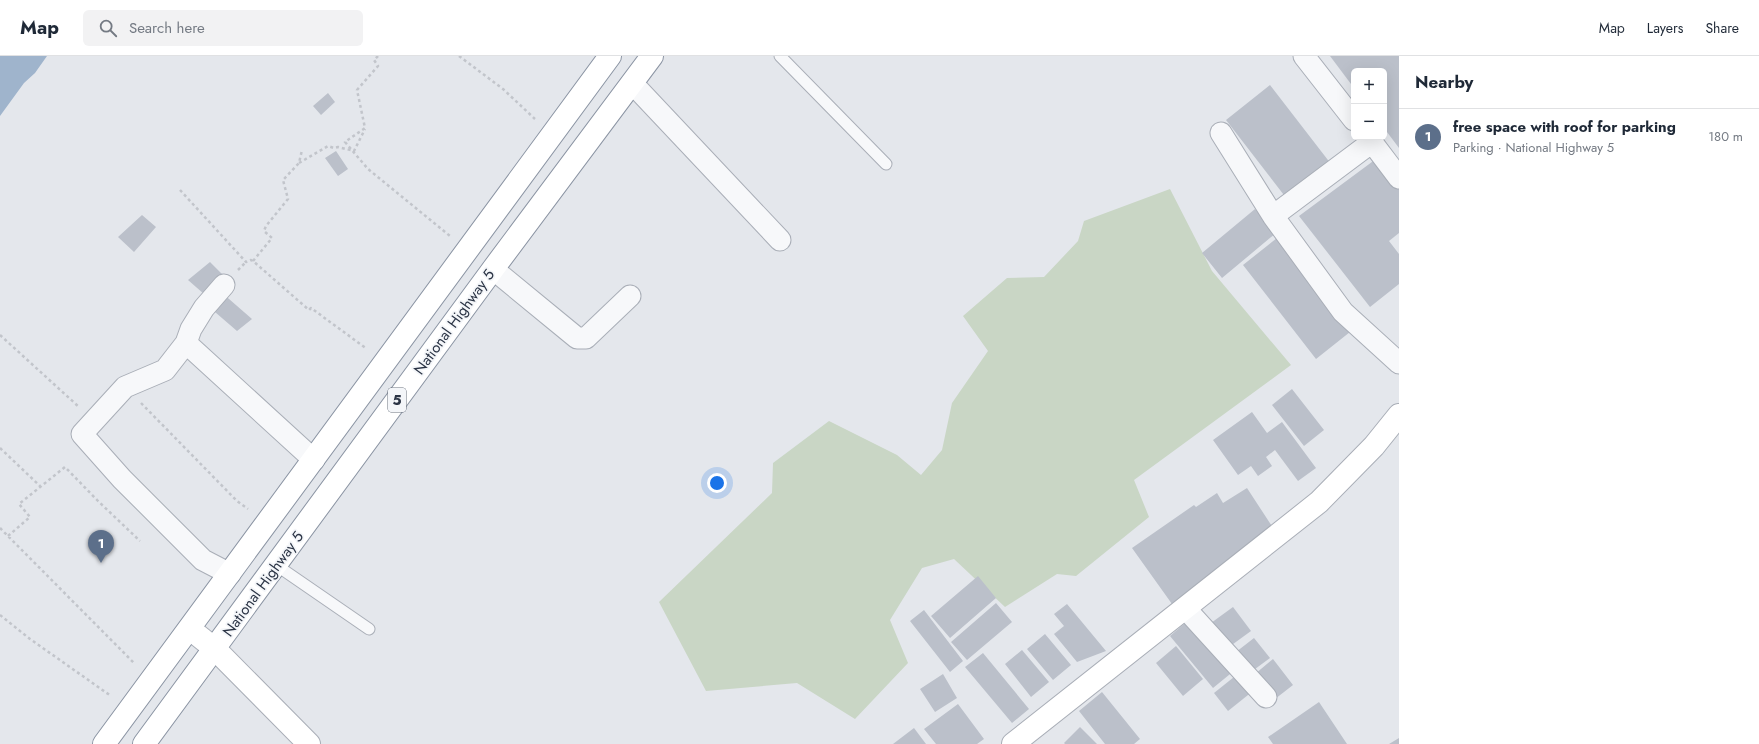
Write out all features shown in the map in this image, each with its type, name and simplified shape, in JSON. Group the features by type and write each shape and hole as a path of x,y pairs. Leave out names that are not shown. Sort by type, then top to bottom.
{"main road":[{"name":"National Highway 5","path":"104,744 190,630 610,56"},
{"name":"National Highway 5","path":"144,744 493,269 652,56"},
{"path":"1013,744 1319,502 1374,446 1399,414"},
{"path":"190,630 215,649 310,744"}],"street":[{"path":"1304,56 1351,116"},
{"path":"632,83 780,240"},
{"path":"1221,133 1273,216 1343,312 1399,363"},
{"path":"1273,216 1369,140"},
{"path":"1371,140 1399,178"},
{"path":"493,269 577,338 586,338 630,296"},
{"path":"224,285 204,308 186,343 165,370 125,387 82,434 122,479 203,560 230,574"},
{"path":"186,343 314,460"},
{"path":"1185,608 1266,697"}],"lane":[{"path":"780,56 886,164"},
{"path":"276,565 369,629"}],"path":[{"path":"354,151 365,128 357,90 378,66 374,60 378,56"},
{"path":"459,56 503,89 552,135"},
{"path":"365,128 345,142 368,169 468,250"},
{"path":"253,261 272,238 264,232 266,226 288,199 283,180 298,163 328,146 354,151"},
{"path":"298,163 302,150"},
{"path":"180,190 246,262 251,260 253,261 309,310 311,308 385,363"},
{"path":"0,335 94,420"},
{"path":"125,387 237,501 266,526"},
{"path":"0,448 40,486"},
{"path":"8,536 30,517 19,504 65,467 140,541"},
{"path":"0,528 151,681"},
{"path":"0,615 30,639 130,709"}],"green space":[{"path":"1170,189 1212,271 1291,365 1134,480 1149,517 1076,576 1057,574 1005,607 954,559 922,568 890,620 908,663 855,719 797,683 706,691 659,602 772,493 773,463 829,421 897,455 921,475 942,450 952,403 988,351 963,316 1007,278 1044,277 1078,241 1084,221"}],"water":[{"path":"0,56 47,56 35,73 24,83 0,116"}],"building":[{"path":"1330,56 1399,56 1399,148 1387,132 1387,68 1351,68 1351,84"},
{"path":"1270,85 1331,164 1287,199 1226,120"},
{"path":"328,93 335,102 321,115 313,106"},
{"path":"336,151 348,169 338,176 325,158"},
{"path":"1380,156 1399,182 1399,233 1389,241 1399,254 1399,284 1370,307 1299,216"},
{"path":"1255,209 1276,233 1222,278 1202,253"},
{"path":"142,215 156,227 134,252 118,237"},
{"path":"1277,238 1350,332 1316,359 1243,265"},
{"path":"210,262 225,277 204,294 188,280"},
{"path":"221,292 252,319 237,331 208,306"},
{"path":"1292,389 1324,430 1304,446 1272,405"},
{"path":"1252,412 1267,433 1282,422 1316,468 1298,481 1275,450 1266,457 1272,466 1258,476 1251,466 1238,475 1213,440"},
{"path":"1247,488 1277,534 1172,604 1132,548 1194,505 1196,507 1217,493 1223,503"},
{"path":"978,576 996,598 950,638 931,616"},
{"path":"996,603 1012,622 967,660 951,642"},
{"path":"1067,604 1106,651 1077,662 1054,634 1064,626 1054,614"},
{"path":"1233,607 1251,631 1229,647 1211,623"},
{"path":"924,610 963,661 950,672 910,621"},
{"path":"1191,618 1235,670 1213,688 1170,636"},
{"path":"1045,634 1071,665 1053,680 1027,649"},
{"path":"1254,638 1270,658 1251,672 1236,652"},
{"path":"1176,646 1203,679 1183,696 1156,663"},
{"path":"1022,650 1049,682 1031,697 1005,664"},
{"path":"983,653 1029,709 1012,723 965,667"},
{"path":"1273,659 1293,685 1275,699 1255,674"},
{"path":"1239,673 1253,691 1228,711 1214,693"},
{"path":"943,674 957,698 935,712 920,689"},
{"path":"1102,692 1140,739 1134,744 1105,744 1079,711"},
{"path":"1319,702 1347,744 1273,744 1268,737"},
{"path":"958,704 984,739 977,744 936,744 924,729"},
{"path":"1080,727 1097,744 1064,743"},
{"path":"914,728 926,744 893,744"},
{"path":"1399,738 1399,744 1389,744"}],"place":[{"name":"free space with roof for parking","path":"101,563"}]}
